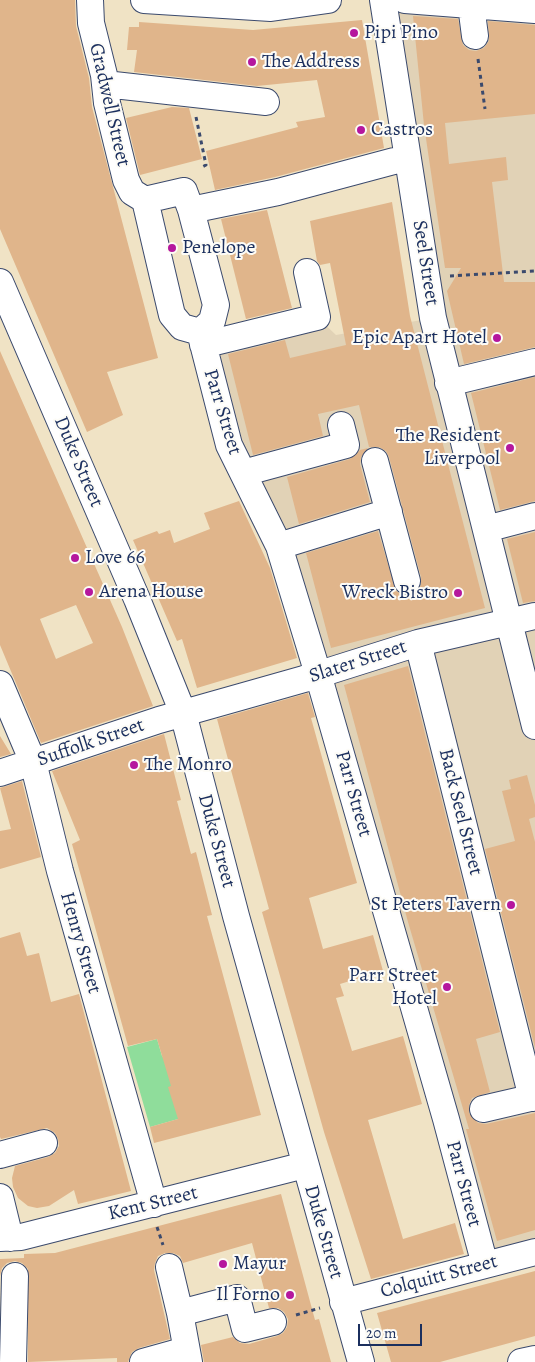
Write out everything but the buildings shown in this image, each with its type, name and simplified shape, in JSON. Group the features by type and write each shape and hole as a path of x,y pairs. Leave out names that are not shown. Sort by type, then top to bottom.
{"street":[{"name":"Gradwell Street","path":"90,0 91,24 105,84 107,103 126,180 132,192 145,200"},
{"path":"144,0 270,8 328,0"},
{"name":"Seel Street","path":"383,0 433,318 535,726"},
{"path":"405,0 535,10"},
{"path":"471,5 475,36"},
{"path":"105,84 266,102"},
{"path":"192,210 278,192 394,161"},
{"path":"201,338 212,321 216,305 192,210 184,191 145,200 172,315 182,326 201,338 317,317 306,272"},
{"name":"Duke Street","path":"0,282 137,599 183,713 305,1165 361,1362"},
{"name":"Parr Street","path":"201,338 229,445 279,546 318,674 446,1119 485,1265"},
{"path":"448,383 535,362"},
{"path":"243,473 346,445 341,425"},
{"path":"375,461 407,581"},
{"path":"279,546 389,512"},
{"path":"486,528 535,516"},
{"name":"Slater Street","path":"183,713 318,674 535,616"},
{"name":"Back Seel Street","path":"428,646 533,1097"},
{"name":"Henry Street","path":"0,684 33,762 60,871 156,1217"},
{"name":"Suffolk Street","path":"0,773 183,713"},
{"path":"483,1109 533,1097"},
{"path":"0,1155 44,1143"},
{"name":"Kent Street","path":"5,1238 156,1217 305,1165"},
{"path":"0,1197 5,1238"},
{"name":"Colquitt Street","path":"343,1302 535,1252"},
{"path":"143,1362 188,1356 186,1337 166,1258"},
{"path":"12,1362 6,1333 15,1276"},
{"path":"180,1313 237,1298 245,1329 273,1322"},
{"path":"522,1362 535,1359"}],"path":[{"path":"475,36 485,109"},
{"path":"195,112 206,165 200,168"},
{"path":"447,276 535,271"},
{"path":"156,1217 166,1258"}],"shaded area":[{"path":"383,0 535,10 535,1252 485,1265 318,674 203,345 317,317 336,335 433,318"}],"green space":[{"path":"157,1039 162,1056 217,1108 150,1127 127,1047"}],"place":[{"name":"Pipi Pino","path":"354,33"},
{"name":"The Address","path":"252,62"},
{"name":"Castros","path":"361,130"},
{"name":"Penelope","path":"172,248"},
{"name":"Epic Apart Hotel","path":"497,338"},
{"name":"The Resident Liverpool","path":"510,448"},
{"name":"Love 66","path":"75,558"},
{"name":"Arena House","path":"89,592"},
{"name":"Wreck Bistro","path":"458,593"},
{"name":"The Monro","path":"134,765"},
{"name":"St Peters Tavern","path":"511,905"},
{"name":"Parr Street Hotel","path":"447,987"},
{"name":"Mayur","path":"223,1264"},
{"name":"Il Forno","path":"290,1295"}]}
